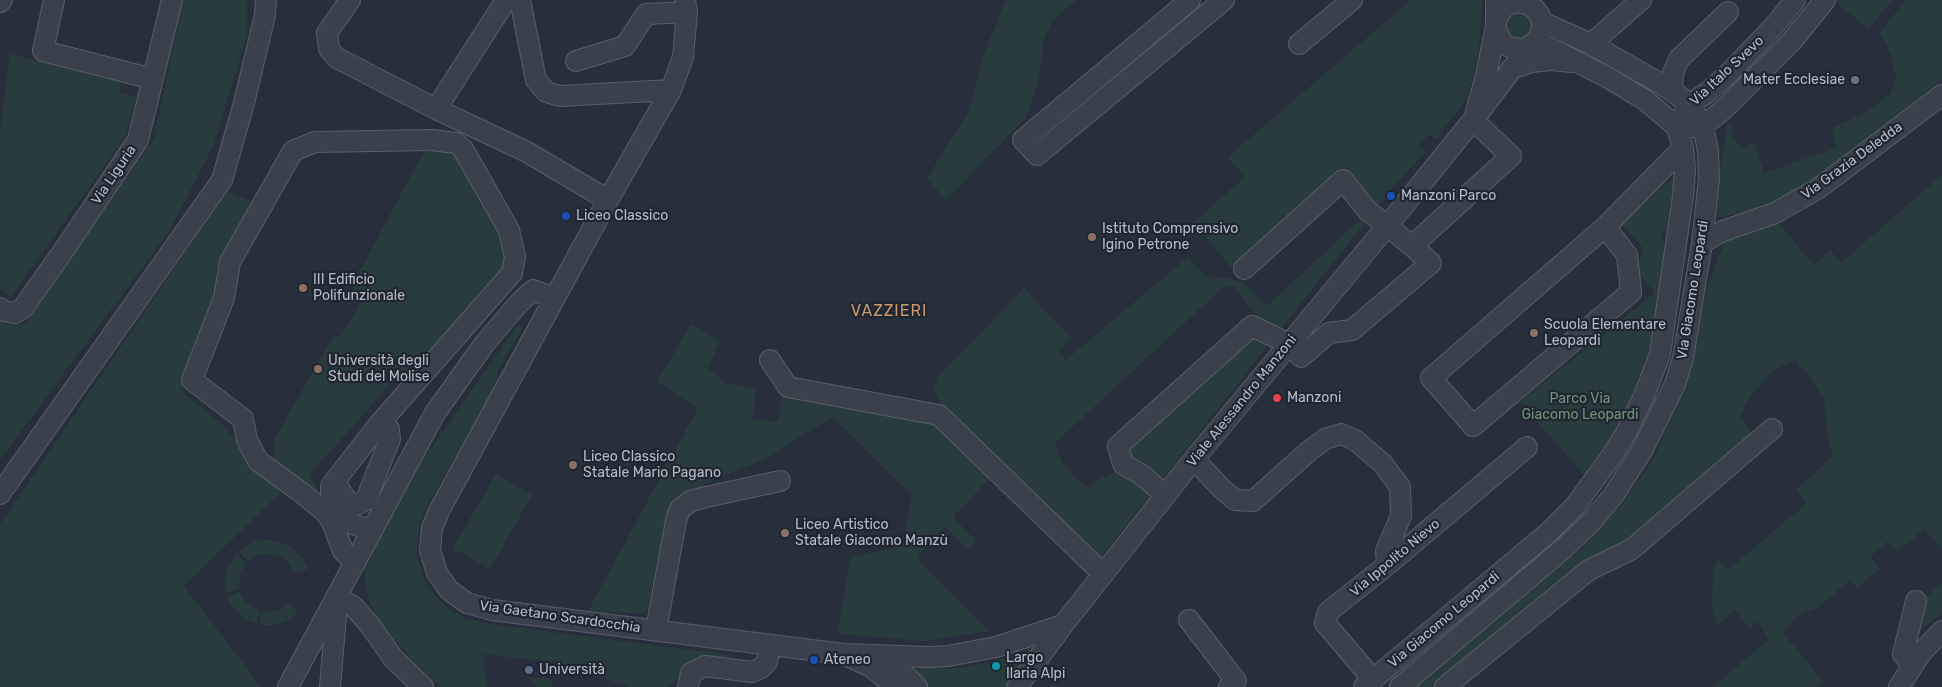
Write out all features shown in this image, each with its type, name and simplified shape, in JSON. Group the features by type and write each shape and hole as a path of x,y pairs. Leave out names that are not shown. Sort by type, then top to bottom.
{"street":[{"path":"54,0 43,51 153,79"},
{"name":"Via Liguria","path":"0,308 4,311 15,313 23,308 138,140 172,0"},
{"path":"0,494 222,180 244,104 265,15 266,0"},
{"path":"350,0 327,33 329,49 337,58 436,109 527,152 608,200"},
{"path":"436,109 506,0"},
{"path":"520,0 536,80 546,92 560,96 671,90"},
{"path":"1190,0 1023,140 1036,155 1224,0"},
{"path":"1299,44 1352,0"},
{"path":"1591,44 1641,0"},
{"name":"Via Italo Svevo","path":"1677,128 1690,104 1708,92 1731,71 1796,0"},
{"name":"Via Italo Svevo","path":"1677,128 1704,126 1724,110 1792,41 1825,0"},
{"path":"576,60 625,46 646,14 686,6"},
{"name":"Via Gaetano Scardocchia","path":"686,6 683,57 671,90 608,200 438,511 432,528 430,550 437,573 449,590 467,603 492,610 843,654 948,656 996,647 1063,624"},
{"path":"1519,9 1500,39 1507,46 1516,49 1531,45 1550,48 1645,100 1677,128"},
{"name":"Via Giacomo Leopardi","path":"1400,687 1563,549 1591,522 1613,496 1643,449 1675,384 1689,331 1709,178 1708,151 1704,126 1690,104 1672,90 1591,44 1519,9"},
{"name":"Viale Alessandro Manzoni","path":"1016,687 1165,495 1387,226 1473,120 1511,69 1541,34 1519,9 1486,76 1473,120"},
{"path":"1672,90 1673,73 1678,58 1728,12"},
{"path":"1511,69 1531,62 1551,60 1578,63"},
{"path":"1731,71 1746,87"},
{"path":"1096,80 1108,95"},
{"name":"Via Grazia Deledda","path":"1702,243 1723,231 1775,213 1819,188 1942,95"},
{"path":"1412,246 1510,156 1473,120"},
{"name":"Via Giacomo Leopardi","path":"1367,685 1548,533 1575,506 1626,433 1644,396 1660,354 1685,171 1683,148 1677,128"},
{"path":"355,564 343,551 332,522 325,512 258,461 247,440 243,419 192,380 224,298 230,262 293,151 316,142 431,140 456,143 463,149 509,230 515,257 512,273 380,423 331,486 331,496 335,508 342,518 372,531"},
{"path":"1605,227 1627,255 1631,292 1473,426 1431,378 1605,227 1683,148"},
{"path":"1165,495 1142,475 1123,464 1118,446 1252,326 1289,344 1301,357 1329,333 1352,330 1431,263 1366,210 1343,180 1244,269"},
{"path":"1683,196 1707,199"},
{"path":"288,687 436,413 485,343 519,303 533,290 554,298"},
{"path":"1664,327 1689,331"},
{"path":"770,360 788,386 939,414 1103,574"},
{"path":"336,478 338,489 350,504 356,505 366,500 390,439 389,430 380,423"},
{"path":"1445,687 1590,570 1632,549 1772,430"},
{"path":"1194,459 1234,500 1252,501 1325,439 1341,434 1355,440 1382,463 1400,487 1401,516 1386,551 1387,565"},
{"name":"Via Ippolito Nievo","path":"1367,685 1365,670 1325,623 1328,612 1527,447"},
{"path":"656,630 676,521 680,510 691,501 780,481"},
{"path":"1548,533 1563,549"},
{"path":"330,687 338,597"},
{"path":"338,597 354,607 369,624 393,658 423,687"},
{"path":"1912,666 1903,654 1916,601"},
{"path":"1189,620 1236,681 1229,687"},
{"path":"1899,687 1921,652 1942,631"},
{"path":"688,687 690,673 705,666 752,672 761,668 767,662 770,645"},
{"name":"Via Gaetano Scardocchia","path":"843,654 902,684"},
{"name":"Via Gaetano Scardocchia","path":"880,656 902,684"}],"green space":[{"path":"183,0 247,0 247,35 214,144 170,230 0,460 0,320 6,324 25,324 154,139"},
{"path":"1006,0 1076,0 1052,21 1043,42 1041,67 1026,117 946,200 927,178 969,112 984,54"},
{"path":"1411,0 1483,0 1477,61 1467,98 1436,139 1429,134 1419,146 1425,152 1373,210 1342,171 1232,268 1193,223 1245,177 1228,157"},
{"path":"1838,0 1892,0 1868,29 1836,2"},
{"path":"1906,0 1942,0 1942,80 1831,169 1771,204 1718,218 1719,180 1727,124 1731,126 1732,137 1744,147 1754,142 1764,173 1836,148 1832,128 1864,113 1890,94 1896,79 1891,55 1880,32"},
{"path":"1520,13 1529,17 1533,26 1529,35 1520,39 1511,35 1507,26 1511,17"},
{"path":"10,54 121,83 119,92 137,97 124,138 11,297 0,288 0,133"},
{"path":"440,147 456,153 501,232 508,256 504,277 424,367 401,372 310,474 323,500 298,477 274,463 275,438 334,335 340,338 363,298 354,293 353,284 423,153"},
{"name":"Parco Via Giacomo Leopardi","path":"1675,175 1666,230 1662,230 1661,240 1666,241 1656,322 1647,355 1623,419 1585,476 1520,402 1655,293 1638,272 1643,248 1622,224"},
{"path":"1942,175 1942,548 1924,529 1898,552 1888,541 1870,557 1880,569 1857,588 1850,580 1819,607 1797,616 1783,633 1823,681 1816,687 1713,687 1769,639 1758,621 1749,628 1735,610 1717,625 1712,604 1713,575 1717,559 1728,570 1806,504 1796,490 1833,456 1828,439 1824,398 1796,359 1773,371 1751,395 1740,416 1755,437 1688,488 1612,551 1583,564 1434,687 1415,687 1584,547 1602,523 1620,507 1655,456 1692,364 1708,285 1726,238 1763,224 1779,224 1814,265 1830,250 1841,263"},
{"path":"227,191 254,203 214,273 219,279 181,391 224,426 240,446 247,461 281,492 184,586 261,687 0,687 0,524"},
{"path":"1364,216 1367,220 1099,559 943,409 934,390 939,376 1024,288 1072,339 1058,351 1066,360 1188,257 1209,280 1218,277 1243,282 1267,306","holes":["1227,286 1234,287 1261,321 1125,449 1126,461 1116,472 1102,478 1090,487 1083,485 1062,462 1055,443 1219,291"]},
{"path":"691,324 720,341 708,368 725,383 756,389 753,419 778,422 782,393 934,418 993,475 953,517 976,541 968,549 945,527 916,557 988,631 925,641 838,634 851,557 903,546 912,495 832,417 763,460 722,476 673,504 667,520 646,614 588,611 698,408 657,382"},
{"path":"518,325 523,327 497,372 499,381 423,512 418,532 417,556 422,575 433,594 449,609 468,619 489,624 730,655 725,660 697,657 685,666 677,679 667,687 629,687 560,663 483,654 485,678 488,687 441,687 417,665 380,623 370,604 365,585 364,568 417,468"},
{"path":"496,474 532,495 490,569 453,548"},
{"path":"273,540 291,547 304,560 308,569 295,573 288,562 277,555 258,555 248,561 238,552 254,542"},
{"path":"236,554 246,563 240,573 239,589 226,593 227,568"},
{"path":"1942,583 1942,613 1919,631 1922,601"},
{"path":"240,592 247,604 260,611 257,624 242,617 231,605 227,597"},
{"path":"288,604 298,613 291,619 276,625 259,625 263,612 277,611"},
{"name":"Largo Ilaria Alpi","path":"1038,644 1005,687 924,687 913,670 917,668 960,668 982,664 1015,655"},
{"path":"527,677 550,679 553,687 537,687"}],"place":[{"name":"Mater Ecclesiae","path":"1855,80"},
{"name":"Manzoni Parco","path":"1391,196"},
{"name":"Liceo Classico","path":"566,216"},
{"name":"Istituto Comprensivo Igino Petrone","path":"1092,237"},
{"name":"III Edificio Polifunzionale","path":"303,288"},
{"name":"Scuola Elementare Leopardi","path":"1534,333"},
{"name":"Università degli Studi del Molise","path":"318,369"},
{"name":"Manzoni","path":"1277,398"},
{"name":"Liceo Classico Statale Mario Pagano","path":"573,465"},
{"name":"Liceo Artistico Statale Giacomo Manzù","path":"785,533"},
{"name":"Ateneo","path":"814,660"},
{"name":"Largo Ilaria Alpi","path":"996,666"},
{"name":"Università","path":"529,670"}],"district":[{"name":"VAZZIERI","path":"889,311"}]}
